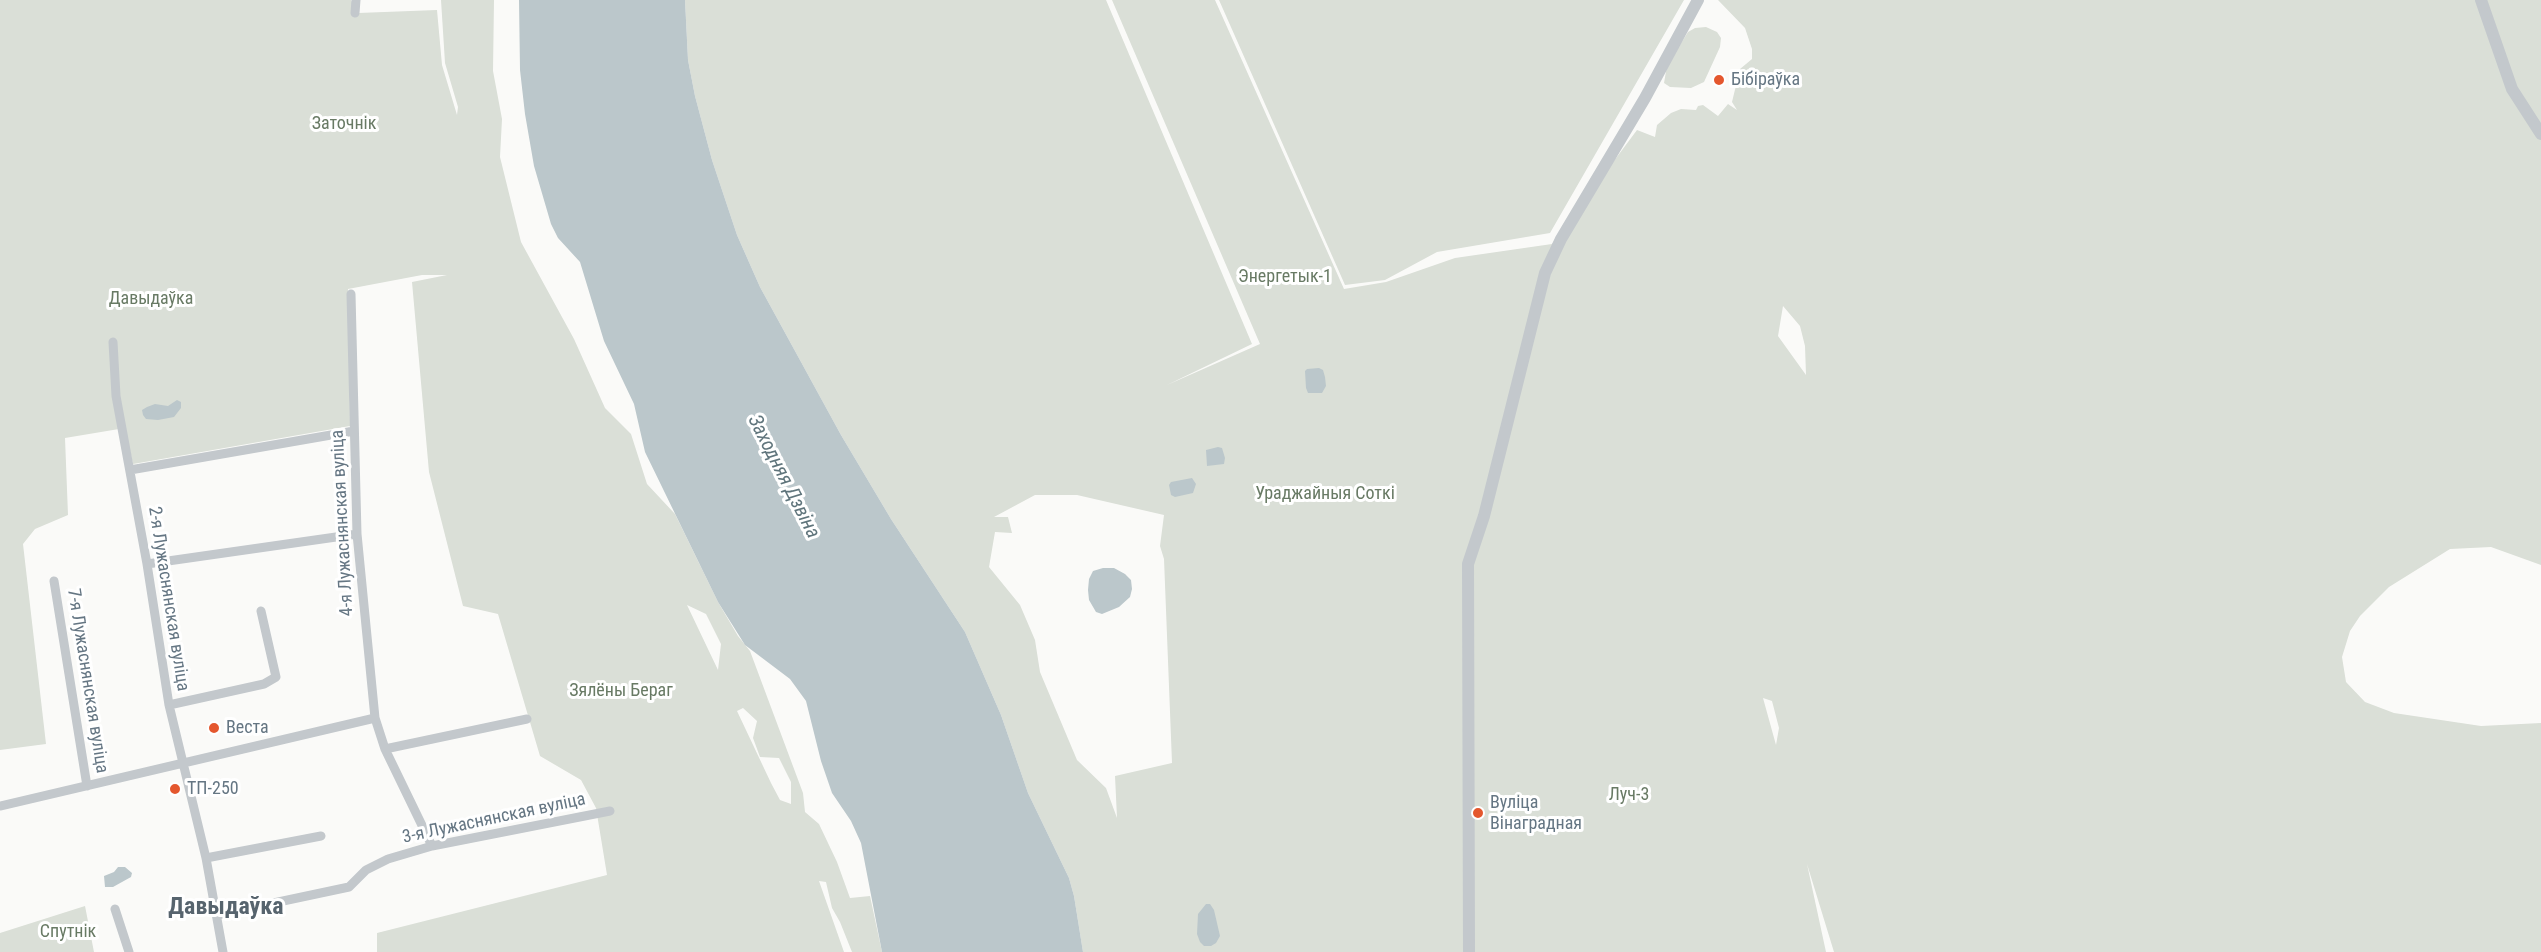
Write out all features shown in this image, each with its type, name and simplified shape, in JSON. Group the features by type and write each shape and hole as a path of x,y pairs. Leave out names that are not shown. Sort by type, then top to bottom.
{"street":[{"path":"355,13 356,0"},
{"path":"1469,952 1468,564 1484,516 1545,273 1561,239 1646,98 1698,0"},
{"path":"2481,0 2512,89 2541,134"},
{"name":"4-я Лужаснянская вуліца","path":"351,294 357,534 375,718 385,749 432,846"},
{"name":"2-я Лужаснянская вуліца","path":"113,342 117,396 169,705 206,858 223,952"},
{"path":"130,470 354,431"},
{"path":"147,564 357,534"},
{"name":"7-я Лужаснянская вуліца","path":"54,581 87,786"},
{"path":"169,705 264,684 276,677 261,611"},
{"path":"0,806 375,718"},
{"path":"385,749 526,719"},
{"name":"3-я Лужаснянская вуліца","path":"217,915 349,887 366,870 388,859 432,846 610,811"},
{"path":"206,858 321,836"},
{"path":"116,909 129,952"}],"green space":[{"path":"0,0 351,0 358,13 437,10 442,65 457,115 458,107 445,63 441,0 494,0 493,71 502,119 500,157 521,242 574,339 605,408 631,434 647,484 675,514 718,602 738,636 750,651 803,793 805,812 819,824 837,862 850,898 870,896 882,952 852,952 832,908 826,882 819,881 844,952 377,952 377,933 607,875 596,808 581,780 540,756 498,614 463,606 429,472 412,282 447,275 422,275 348,289 350,426 133,464 125,428 65,438 68,515 35,529 23,544 46,744 0,750","holes":["687,605 706,614 721,644 718,670","743,708 757,721 753,738 760,757 779,758 791,782 791,804 780,800 771,783 737,711"]},
{"path":"685,0 1106,0 1252,344 1167,385 1260,344 1112,0 1215,0 1344,289 1386,282 1455,258 1552,244 1637,130 1655,137 1657,125 1671,113 1681,109 1696,110 1698,106 1703,105 1718,116 1728,104 1737,110 1732,102 1740,69 1752,59 1752,49 1745,28 1718,0 2541,0 2541,565 2491,547 2450,549 2389,587 2360,616 2350,631 2342,657 2346,682 2365,702 2394,713 2481,726 2541,723 2541,952 1834,952 1807,864 1826,952 1083,952 1069,878 1028,793 1001,715 965,632 891,519 841,435 760,287 737,235 712,160 688,60","holes":["1783,306 1800,326 1805,346 1806,375 1778,336","1035,495 1077,495 1164,515 1160,546 1164,559 1172,763 1115,776 1117,818 1106,788 1077,760 1040,672 1035,640 1020,605 989,567 995,532 1012,533 1008,517 994,517","1763,698 1772,701 1779,728 1776,745"]},
{"path":"1219,0 1684,0 1550,233 1437,252 1385,280 1345,285"},
{"path":"1706,27 1717,32 1721,38 1720,47 1704,82 1691,88 1670,87 1664,83 1667,66 1688,32 1695,28"},
{"name":"Спутнік","path":"85,906 94,952 0,952 0,933"}],"water":[{"name":"Заходняя Дзвіна","path":"519,0 685,0 688,60 695,96 712,160 737,235 760,287 841,435 891,519 965,632 1001,715 1028,793 1069,878 1083,952 882,952 861,843 851,821 832,793 821,761 806,701 790,679 745,645 718,602 645,452 634,404 604,341 580,262 558,238 551,224 534,166 525,114 520,70"},
{"path":"1319,368 1323,370 1326,386 1322,393 1308,393 1305,371"},
{"path":"177,400 181,402 181,408 174,417 158,420 146,419 143,415 142,410 147,407 155,404 168,406"},
{"path":"1222,448 1224,464 1207,466 1206,450"},
{"path":"1192,478 1196,484 1193,493 1175,497 1171,495 1169,485 1171,482"},
{"path":"1114,568 1125,574 1131,580 1132,589 1130,597 1119,607 1102,614 1096,612 1089,600 1088,590 1089,579 1093,571"},
{"path":"118,867 125,867 132,873 131,877 113,887 105,887 104,876 114,872"},
{"path":"1206,904 1210,904 1214,910 1220,936 1211,946 1204,946 1197,934 1198,914"}],"place":[{"name":"Бібіраўка","path":"1719,80"},
{"name":"Веста","path":"214,728"},
{"name":"ТП-250","path":"175,789"},
{"name":"Вуліца Вінаградная","path":"1478,813"}],"district":[{"name":"Давыдаўка","path":"226,908"}],"park label":[{"name":"Заточнік","path":"344,124"},
{"name":"Энергетык-1","path":"1285,277"},
{"name":"Ураджайныя Соткі","path":"1325,494"},
{"name":"Зялёны Бераг","path":"621,691"},
{"name":"Луч-3","path":"1629,795"}]}
